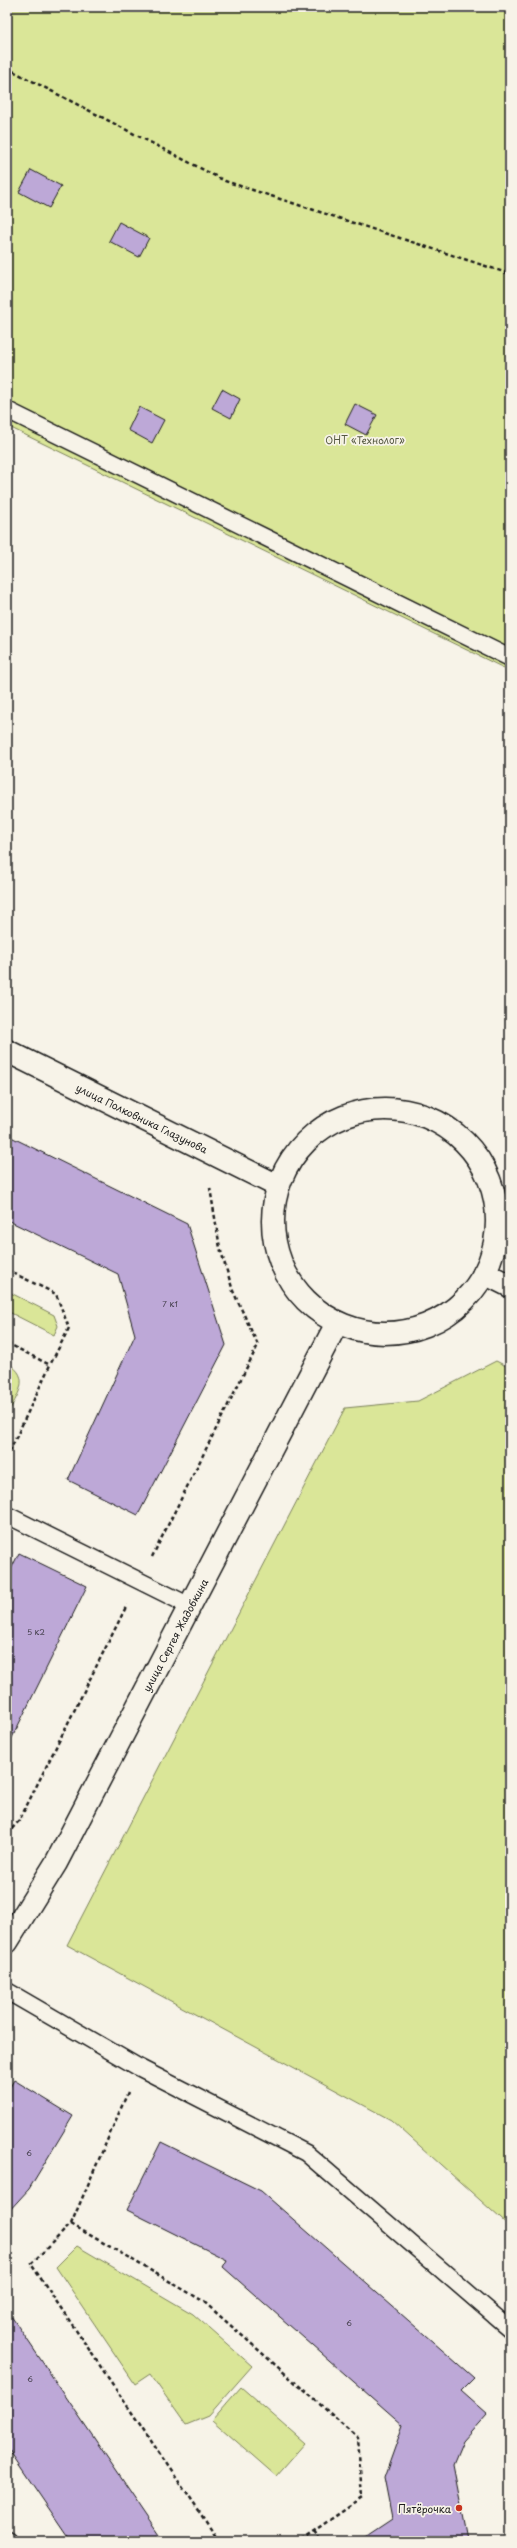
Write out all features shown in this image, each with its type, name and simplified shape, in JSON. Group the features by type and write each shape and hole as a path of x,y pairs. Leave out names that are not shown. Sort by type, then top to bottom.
{"street":[{"name":"улица Полковника Глазунова","path":"7,1051 278,1186"},
{"path":"380,1109 407,1111 433,1120 456,1134 475,1153 489,1177 496,1203 497,1230 492,1257 484,1273 463,1302 442,1319 416,1329 383,1334 362,1332 337,1323 314,1309 299,1294 281,1266 273,1240 272,1213 278,1186 289,1162 306,1140 328,1124 353,1113 380,1109"},
{"path":"484,1273 510,1286"},
{"name":"улица Сергея Жадобкина","path":"7,1942 56,1863 337,1323"}],"lane":[{"path":"7,410 510,658"},
{"path":"7,1515 190,1606"},
{"path":"7,1991 138,2067 306,2153 510,2329"}],"path":[{"path":"7,68 224,182 510,274"},
{"path":"7,1834 19,1821 258,1345 233,1291 220,1248 211,1189 204,1185"},
{"path":"7,1270 56,1294 69,1328 7,1457"},
{"path":"7,1343 50,1365"},
{"path":"138,2067 71,2224 31,2264 218,2541"},
{"path":"71,2224 203,2301 358,2438 362,2498 299,2541"},
{"path":"314,2531 321,2541"}],"green space":[{"name":"ОНТ «Технолог»","path":"7,7 510,7 510,671 7,426"},
{"path":"7,1291 54,1315 58,1326 54,1335 7,1311"},
{"path":"496,1361 510,1368 510,2227 391,2120 67,1945 345,1408 418,1401"},
{"path":"7,1363 15,1368 21,1380 18,1393 7,1415"},
{"path":"77,2246 193,2314 252,2366 208,2416 186,2425 150,2374 135,2384 56,2267"},
{"path":"241,2387 305,2443 276,2476 212,2420"}],"building":[{"path":"31,170 61,186 49,208 19,192"},
{"path":"119,222 149,238 139,257 109,241"},
{"path":"222,389 240,399 231,418 212,408"},
{"path":"355,404 377,415 366,435 345,424"},
{"path":"139,407 164,420 152,443 128,430"},
{"path":"7,1135 187,1224 226,1345 138,1515 68,1480 135,1335 118,1274 7,1220"},
{"path":"19,1553 87,1586 7,1748 7,1577"},
{"path":"14,2080 73,2116 29,2189 7,2213 7,2092"},
{"path":"161,2142 261,2191 474,2378 461,2391 487,2414 463,2441 453,2465 468,2541 359,2541 392,2519 384,2478 403,2425 223,2267 227,2260 127,2210"},
{"path":"7,2310 164,2541 71,2541 7,2447"}],"place":[{"name":"Пятёрочка","path":"459,2508"}]}
